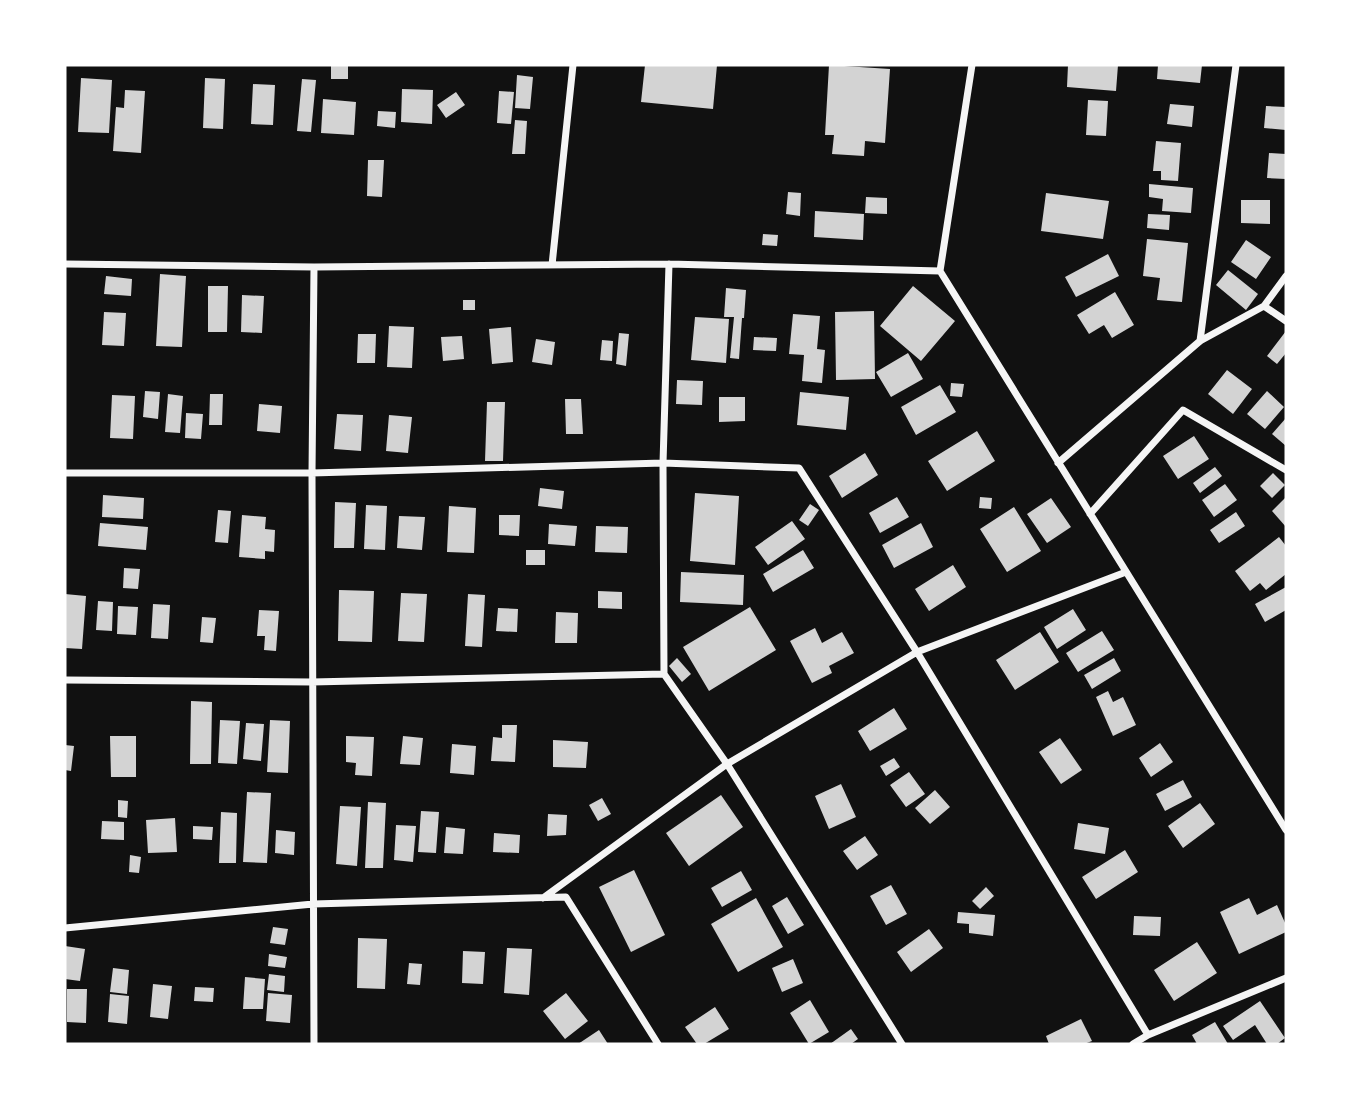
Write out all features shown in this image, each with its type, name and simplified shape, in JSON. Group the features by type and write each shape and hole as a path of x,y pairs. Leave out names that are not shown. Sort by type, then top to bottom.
{"street":[{"path":"552,265 573,65"},
{"path":"972,65 940,271 1286,830"},
{"path":"1200,341 1236,65"},
{"path":"65,264 314,267 669,264 940,271"},
{"path":"669,264 663,463 664,674 727,764 902,1044"},
{"path":"314,267 314,1044"},
{"path":"1059,463 1200,341 1264,306 1286,276"},
{"path":"1264,306 1286,321"},
{"path":"1090,514 1183,410 1286,470"},
{"path":"65,473 312,473 663,463 799,468 917,652 1148,1035"},
{"path":"543,898 727,764 917,652 1126,572"},
{"path":"65,680 312,682 664,674"},
{"path":"65,928 313,904 566,897 658,1044"},
{"path":"1133,1044 1148,1035 1286,978"}],"building":[{"path":"331,65 348,65 348,79 331,79"},
{"path":"645,65 717,65 713,109 641,102"},
{"path":"829,65 890,69 885,143 865,141 864,156 832,154 834,135 825,135"},
{"path":"1068,65 1118,65 1116,91 1067,87"},
{"path":"1158,65 1202,65 1200,83 1157,79"},
{"path":"517,75 533,77 530,109 515,108"},
{"path":"81,78 112,80 109,133 78,132"},
{"path":"205,78 225,79 223,129 203,128"},
{"path":"302,79 316,80 311,132 297,131"},
{"path":"253,84 275,85 273,125 251,124"},
{"path":"402,89 433,90 432,124 401,122"},
{"path":"125,90 145,91 141,153 113,151 116,107 124,108"},
{"path":"499,91 514,92 511,124 497,123"},
{"path":"456,92 465,105 446,118 437,105"},
{"path":"323,99 356,102 354,135 321,133"},
{"path":"1088,100 1108,101 1106,136 1086,135"},
{"path":"1170,104 1194,106 1192,127 1167,124"},
{"path":"1266,106 1286,107 1286,130 1264,128"},
{"path":"378,111 396,112 395,128 377,126"},
{"path":"515,120 527,121 525,154 512,154"},
{"path":"1156,141 1181,143 1178,181 1161,180 1161,171 1153,171"},
{"path":"1269,153 1286,154 1286,179 1267,178"},
{"path":"368,160 384,160 382,197 367,196"},
{"path":"1149,184 1193,188 1191,213 1162,211 1163,199 1149,197"},
{"path":"788,192 801,193 800,216 786,214"},
{"path":"1046,193 1109,201 1103,239 1041,231"},
{"path":"866,197 887,198 887,214 865,213"},
{"path":"1241,200 1270,200 1270,224 1241,223"},
{"path":"815,211 864,214 863,240 814,237"},
{"path":"1148,214 1170,215 1169,230 1147,228"},
{"path":"763,234 778,235 777,246 762,245"},
{"path":"1147,239 1188,243 1182,302 1157,300 1160,278 1143,276"},
{"path":"1246,240 1271,257 1256,279 1231,262"},
{"path":"1108,254 1119,276 1076,297 1065,277"},
{"path":"1228,270 1258,294 1246,310 1216,285"},
{"path":"160,274 186,276 182,347 156,346"},
{"path":"106,276 132,279 131,296 104,294"},
{"path":"208,286 228,286 227,332 208,332"},
{"path":"913,286 955,321 921,361 880,326"},
{"path":"726,288 746,290 739,359 730,358 734,317 724,317"},
{"path":"1115,292 1134,325 1112,338 1104,325 1089,334 1077,315"},
{"path":"242,295 264,296 262,333 241,332"},
{"path":"463,300 475,300 475,310 463,310"},
{"path":"874,311 875,379 836,380 835,312"},
{"path":"104,312 126,313 124,346 102,345"},
{"path":"793,314 820,316 817,349 825,350 822,383 802,381 804,355 789,354"},
{"path":"695,317 729,319 726,363 691,360"},
{"path":"389,326 414,327 412,368 387,367"},
{"path":"511,327 513,362 492,364 489,329"},
{"path":"1286,331 1286,353 1277,364 1267,356"},
{"path":"619,333 629,334 626,366 616,364"},
{"path":"358,334 376,334 375,363 357,363"},
{"path":"462,336 464,359 443,361 441,337"},
{"path":"754,337 777,338 776,351 753,350"},
{"path":"536,339 555,342 552,365 532,362"},
{"path":"602,340 613,341 612,361 600,360"},
{"path":"908,353 923,379 891,397 876,372"},
{"path":"1227,370 1252,389 1233,414 1208,394"},
{"path":"677,380 703,381 702,405 676,404"},
{"path":"951,383 964,384 962,397 950,396"},
{"path":"940,385 956,412 916,435 901,407"},
{"path":"145,391 160,392 158,419 143,417"},
{"path":"1267,391 1284,407 1265,429 1247,414"},
{"path":"800,392 849,397 846,430 797,425"},
{"path":"168,394 183,396 180,433 165,432"},
{"path":"210,394 223,394 222,425 209,425"},
{"path":"112,395 135,396 133,439 110,438"},
{"path":"719,397 745,397 745,421 719,422"},
{"path":"565,399 581,399 583,434 566,434"},
{"path":"487,402 505,402 503,461 485,461"},
{"path":"259,404 282,406 280,433 257,431"},
{"path":"186,413 203,414 201,439 185,438"},
{"path":"337,414 363,415 361,451 334,449"},
{"path":"389,415 412,417 408,453 386,451"},
{"path":"1286,418 1286,446 1272,434"},
{"path":"977,431 995,461 947,491 928,461"},
{"path":"1194,436 1209,459 1178,479 1163,456"},
{"path":"865,453 878,475 842,498 829,476"},
{"path":"1215,467 1222,476 1200,493 1193,483"},
{"path":"1273,473 1285,485 1272,498 1260,486"},
{"path":"1225,484 1237,500 1214,517 1202,500"},
{"path":"540,488 564,491 562,509 538,506"},
{"path":"695,493 739,496 735,565 690,561"},
{"path":"103,495 144,498 143,519 102,517"},
{"path":"897,497 909,517 880,533 869,513"},
{"path":"980,497 992,498 991,509 979,508"},
{"path":"1286,497 1286,527 1272,511"},
{"path":"1051,498 1071,527 1047,543 1027,514"},
{"path":"335,502 356,503 354,548 334,548"},
{"path":"810,504 819,510 808,526 799,520"},
{"path":"366,505 387,506 385,550 364,549"},
{"path":"449,506 476,508 474,553 447,552"},
{"path":"1014,507 1041,551 1007,572 980,529"},
{"path":"218,510 231,511 228,543 215,542"},
{"path":"1236,512 1245,526 1219,543 1210,530"},
{"path":"242,515 266,517 265,529 275,530 274,552 265,551 265,559 239,557"},
{"path":"499,515 520,515 519,536 499,535"},
{"path":"399,516 425,517 422,550 397,548"},
{"path":"792,521 805,539 768,565 755,547"},
{"path":"100,523 148,527 146,550 98,546"},
{"path":"921,523 933,547 894,568 882,545"},
{"path":"549,524 577,526 575,546 548,544"},
{"path":"596,526 628,527 627,553 595,552"},
{"path":"1279,537 1286,546 1286,574 1266,590 1260,583 1250,591 1235,571"},
{"path":"526,550 545,550 545,565 526,565"},
{"path":"803,550 814,568 773,592 763,574"},
{"path":"953,565 966,587 929,611 915,589"},
{"path":"124,568 140,569 138,589 123,588"},
{"path":"681,572 744,575 743,605 680,602"},
{"path":"1286,587 1286,610 1265,622 1255,604"},
{"path":"339,590 374,591 372,642 338,641"},
{"path":"598,591 622,592 622,609 598,608"},
{"path":"401,593 427,594 424,642 398,641"},
{"path":"65,594 86,596 82,649 65,648"},
{"path":"468,594 485,595 482,647 465,646"},
{"path":"98,601 113,602 112,631 96,630"},
{"path":"153,604 170,605 168,639 151,638"},
{"path":"118,606 138,607 136,635 117,634"},
{"path":"750,607 776,650 709,691 683,647"},
{"path":"498,608 518,609 517,632 496,631"},
{"path":"1073,609 1086,630 1057,649 1044,627"},
{"path":"259,610 279,611 276,651 264,650 265,636 257,636"},
{"path":"556,612 578,613 577,643 555,643"},
{"path":"202,617 216,618 213,643 200,642"},
{"path":"815,628 822,643 842,632 854,653 829,666 832,673 812,683 790,641"},
{"path":"1102,631 1114,650 1078,672 1066,653"},
{"path":"1040,632 1059,662 1015,690 996,660"},
{"path":"677,658 691,674 682,682 669,666"},
{"path":"1114,658 1121,671 1092,689 1084,675"},
{"path":"1108,691 1113,702 1123,697 1136,725 1113,736 1096,697"},
{"path":"191,701 212,702 211,764 190,764"},
{"path":"894,708 907,729 870,751 858,731"},
{"path":"220,720 240,721 237,764 218,763"},
{"path":"270,720 290,721 288,773 267,772"},
{"path":"246,723 264,724 261,761 243,759"},
{"path":"502,725 517,725 515,762 491,761 493,737 502,738"},
{"path":"110,736 136,736 136,777 111,777"},
{"path":"346,736 374,737 372,776 355,775 356,763 346,762"},
{"path":"403,736 423,738 420,765 400,764"},
{"path":"1060,738 1082,770 1061,784 1039,752"},
{"path":"553,740 588,742 586,768 553,767"},
{"path":"1160,743 1173,762 1151,777 1139,758"},
{"path":"452,744 476,746 474,775 450,773"},
{"path":"65,745 74,746 71,771 65,770"},
{"path":"894,758 900,767 886,776 880,766"},
{"path":"909,772 925,794 906,807 890,785"},
{"path":"1183,780 1192,797 1165,811 1156,794"},
{"path":"841,784 856,817 829,829 815,796"},
{"path":"935,790 950,807 930,824 915,808"},
{"path":"247,792 271,793 267,863 243,862"},
{"path":"721,795 743,827 689,866 666,833"},
{"path":"602,798 611,814 598,821 589,805"},
{"path":"118,800 128,801 127,818 118,817"},
{"path":"368,802 386,803 383,868 365,868"},
{"path":"1200,803 1215,824 1183,848 1168,826"},
{"path":"340,806 361,807 357,866 336,864"},
{"path":"421,811 439,812 436,853 418,852"},
{"path":"221,812 237,813 236,863 219,863"},
{"path":"548,814 567,815 566,835 547,836"},
{"path":"175,818 177,852 148,853 146,820"},
{"path":"102,821 124,822 124,840 101,839"},
{"path":"1078,823 1109,828 1105,854 1074,849"},
{"path":"396,825 416,826 413,862 394,860"},
{"path":"193,826 213,827 212,840 193,839"},
{"path":"446,827 465,829 463,854 444,853"},
{"path":"276,830 295,832 294,855 275,853"},
{"path":"494,833 520,835 519,853 493,852"},
{"path":"865,836 878,855 857,870 843,851"},
{"path":"1125,850 1138,872 1096,899 1082,877"},
{"path":"130,855 141,857 139,873 129,872"},
{"path":"634,870 665,935 631,952 599,887"},
{"path":"741,871 752,890 722,907 711,888"},
{"path":"891,885 907,914 886,925 870,896"},
{"path":"986,887 994,896 980,909 972,901"},
{"path":"787,897 804,925 788,934 772,906"},
{"path":"756,898 783,947 738,972 711,924"},
{"path":"1249,898 1257,915 1277,905 1286,925 1286,932 1239,954 1220,912"},
{"path":"958,912 995,915 993,936 969,933 969,924 957,923"},
{"path":"1134,916 1161,917 1160,936 1133,935"},
{"path":"273,927 288,929 285,945 270,943"},
{"path":"929,929 943,948 911,972 897,952"},
{"path":"358,938 387,939 385,989 357,988"},
{"path":"1197,942 1217,973 1174,1001 1154,970"},
{"path":"65,946 85,949 80,981 65,979"},
{"path":"507,948 532,949 529,995 504,993"},
{"path":"463,951 485,952 483,984 462,983"},
{"path":"269,954 287,957 285,968 268,966"},
{"path":"793,959 803,983 782,992 772,968"},
{"path":"409,963 422,964 420,985 407,984"},
{"path":"113,968 129,970 127,994 110,992"},
{"path":"269,974 285,976 284,992 267,990"},
{"path":"245,977 265,979 263,1009 243,1009"},
{"path":"153,984 172,986 168,1019 150,1017"},
{"path":"195,987 214,988 213,1002 194,1001"},
{"path":"67,989 87,989 86,1023 67,1022"},
{"path":"268,993 292,995 290,1023 266,1021"},
{"path":"566,993 588,1021 565,1039 543,1011"},
{"path":"110,994 129,996 127,1024 108,1022"},
{"path":"810,1000 829,1032 809,1044 790,1013"},
{"path":"1260,1001 1285,1038 1277,1044 1267,1044 1255,1025 1233,1040 1223,1026"},
{"path":"715,1007 729,1029 704,1044 697,1044 685,1027"},
{"path":"1081,1019 1092,1041 1084,1044 1049,1044 1046,1036"},
{"path":"1215,1022 1228,1044 1197,1044 1192,1035"},
{"path":"851,1029 858,1039 851,1044 830,1044"},
{"path":"599,1030 608,1044 578,1044"}]}
